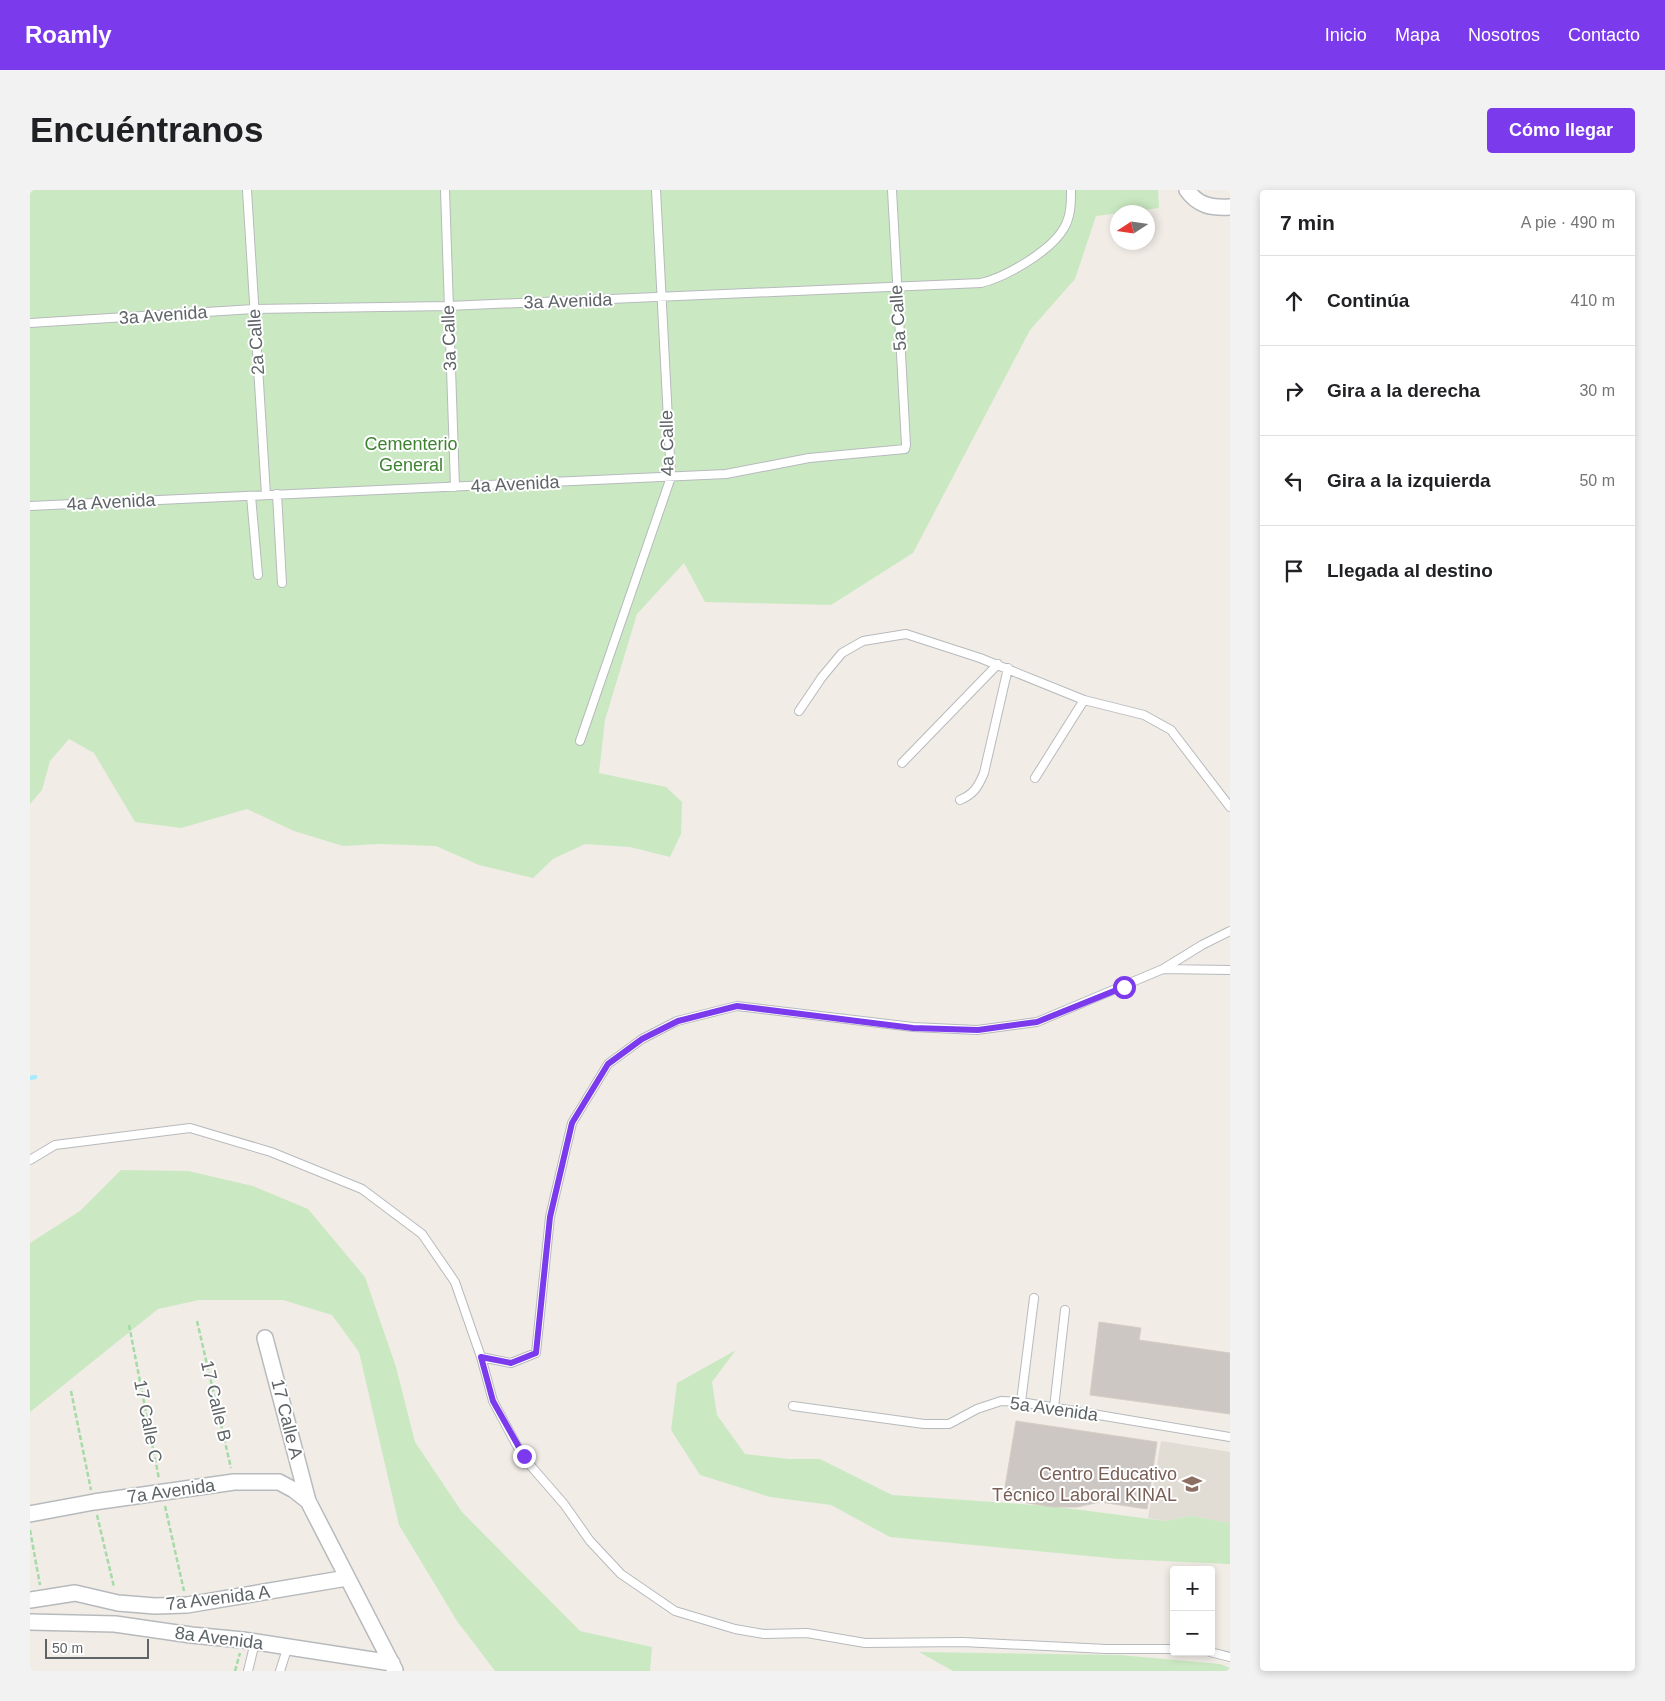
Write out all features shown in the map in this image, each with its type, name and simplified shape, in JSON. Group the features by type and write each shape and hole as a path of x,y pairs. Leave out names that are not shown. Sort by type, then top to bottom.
{"street":[{"path":"1190,194 1212,208 1230,207"},
{"name":"17 Calle A","path":"265,1338 308,1501"},
{"name":"7a Avenida","path":"30,1514 161,1491 234,1482 279,1482 294,1490 308,1501"},
{"path":"308,1501 394,1667"},
{"name":"7a Avenida A","path":"37,1599 75,1593 118,1603 155,1606 187,1605 347,1578"},
{"name":"8a Avenida","path":"30,1622 115,1624 288,1646 394,1667"}],"lane":[{"name":"2a Calle","path":"247,190 266,495"},
{"name":"3a Calle","path":"445,190 455,487"},
{"name":"4a Calle","path":"580,741 671,477 656,190"},
{"name":"5a Calle","path":"892,190 906,445"},
{"name":"3a Avenida","path":"30,323 254,309 448,306 981,283 1003,276 1024,264 1058,236 1068,220 1071,190"},
{"name":"4a Avenida","path":"30,506 726,474 836,454 900,450 905,449 906,445"},
{"path":"277,494 282,583"},
{"path":"252,496 258,575"},
{"path":"799,711 822,677 842,653 863,641 906,634 998,664 1084,700 1144,715 1171,730 1230,807"},
{"path":"902,763 998,664"},
{"path":"960,800 977,789 984,773 1008,668"},
{"path":"1035,778 1084,700"},
{"path":"481,1357 511,1363 536,1353 550,1217 572,1123 608,1064 642,1039 678,1021 737,1006 913,1028 978,1030 1037,1022 1163,969 1230,931"},
{"path":"1163,969 1230,970"},
{"path":"30,1160 55,1146 190,1128 271,1152 362,1189 422,1234 455,1282 481,1357 493,1401 524,1456 564,1504 590,1541 621,1574 675,1611 744,1631 764,1634 808,1633 864,1643 963,1642 1106,1649 1170,1649"},
{"path":"1021,1402 1034,1298"},
{"path":"1054,1408 1065,1310"},
{"name":"5a Avenida","path":"793,1406 924,1424 949,1424 977,1409 1001,1401 1021,1402 1230,1436"},
{"path":"248,1671 255,1642"},
{"path":"280,1671 288,1646"},
{"path":"1215,1653 1230,1657"}],"path":[{"name":"17 Calle B","path":"197,1321 234,1482"},
{"name":"17 Calle C","path":"129,1325 161,1491 187,1605"},
{"path":"30,1530 37,1599"}],"shaded area":[{"name":"Centro Educativo Técnico Laboral KINAL","path":"1161,1441 1230,1452 1230,1523 1191,1516 1166,1521 1148,1518"}],"green space":[{"name":"Cementerio General","path":"30,190 1158,190 1159,208 1155,209 1155,205 1110,205 1110,214 1096,216 1075,279 1030,330 913,553 831,605 705,602 684,563 637,614 605,720 599,773 666,787 682,802 681,834 670,857 630,847 585,844 553,859 533,878 479,865 436,846 380,844 343,846 294,831 247,809 181,828 135,822 94,753 69,739 50,761 42,790 30,804"},
{"path":"121,1170 188,1171 253,1186 308,1209 365,1277 396,1367 415,1442 462,1512 580,1631 652,1647 650,1671 495,1671 457,1621 399,1525 359,1352 332,1315 283,1300 199,1300 158,1309 30,1412 30,1243 80,1211"},
{"path":"736,1350 712,1382 717,1415 745,1454 789,1459 820,1459 892,1495 1050,1506 1166,1521 1191,1516 1230,1523 1230,1564 1119,1559 890,1537 831,1505 770,1497 700,1475 671,1430 677,1383"},
{"path":"919,1652 1120,1655 1220,1664 1230,1668 1230,1671 953,1671"}],"building":[{"path":"1099,1322 1141,1328 1139,1340 1230,1353 1230,1414 1090,1395"},
{"path":"1016,1421 1157,1442 1147,1509 1100,1502 1077,1507 1052,1507 1003,1499"}],"waterway":[{"path":"30,1078 35,1077"}],"place":[{"name":"Centro Educativo Técnico Laboral KINAL","path":"1192,1484"}],"route":[{"path":"524,1456 493,1401 481,1357 511,1363 536,1353 540,1330 550,1217 572,1123 608,1064 642,1039 678,1021 737,1006 913,1028 978,1030 1037,1022 1124,987"}]}
